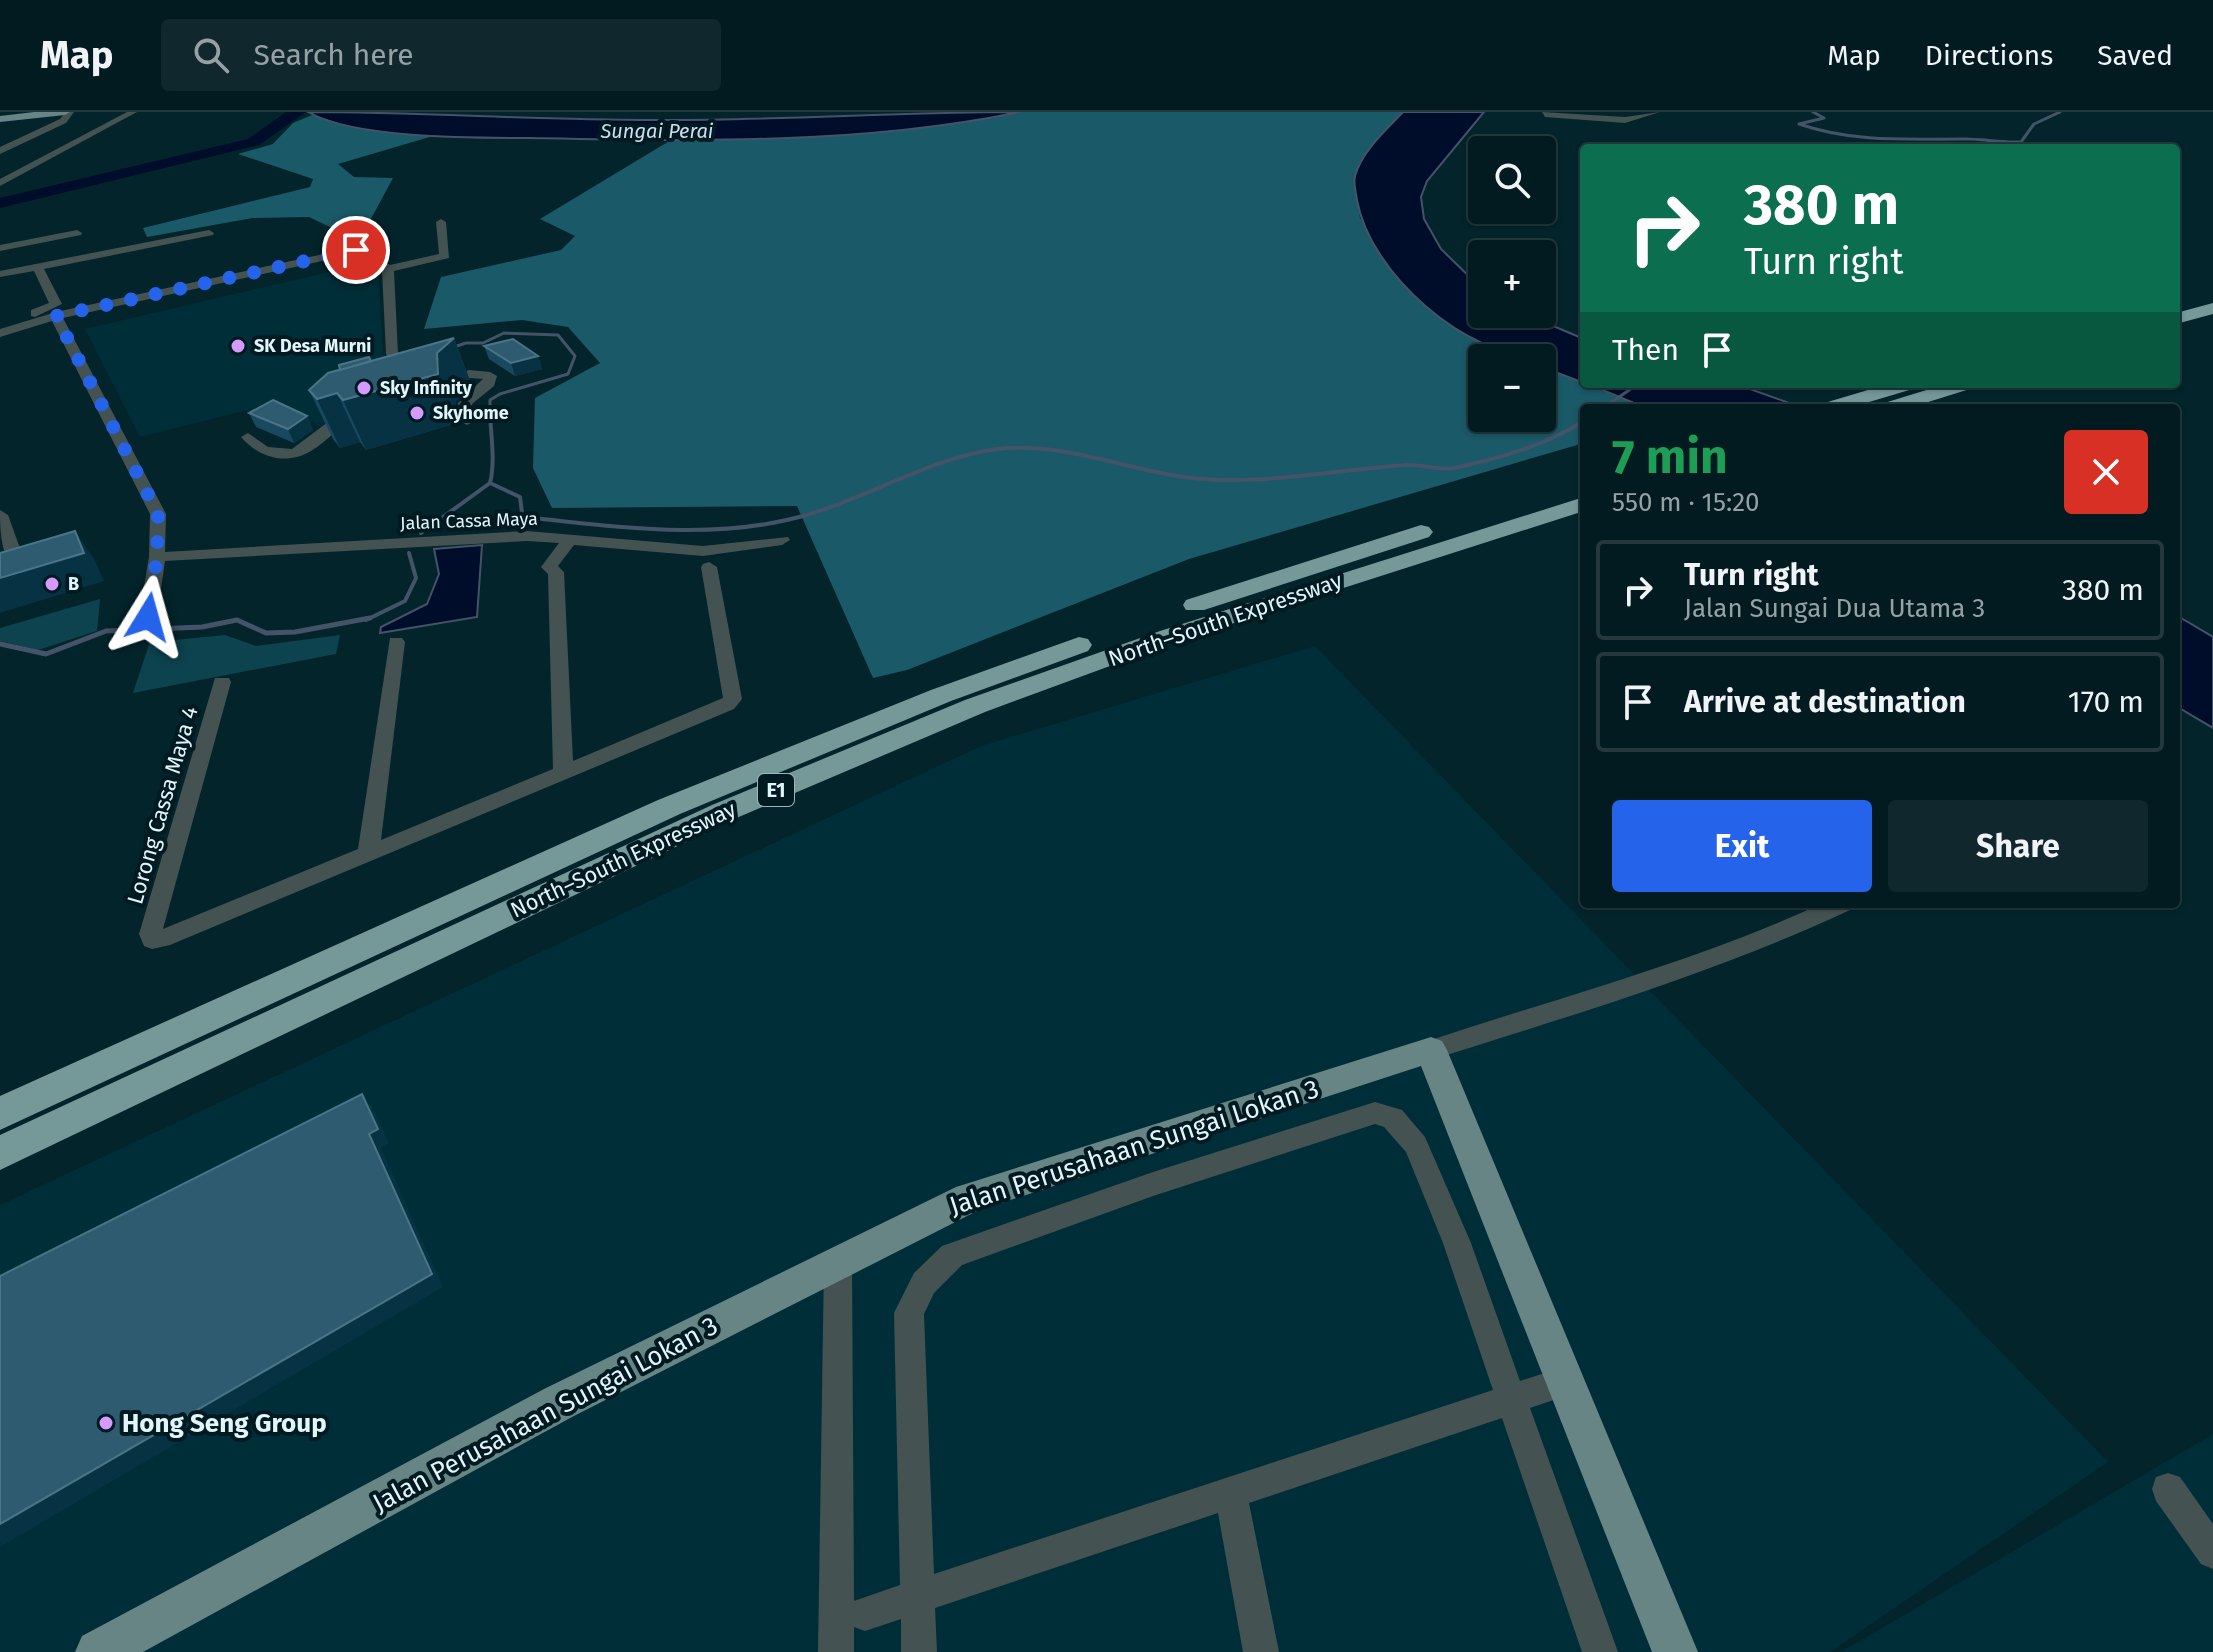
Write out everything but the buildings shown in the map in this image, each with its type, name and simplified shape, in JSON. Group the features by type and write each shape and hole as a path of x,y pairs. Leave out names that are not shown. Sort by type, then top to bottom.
{"highway":[{"path":"2180,304 2210,298"},
{"path":"2180,317 2210,298"},
{"path":"1855,404 1941,388"},
{"name":"North–South Expressway","path":"0,1114 519,873 761,768 983,679 1288,572 1580,483"},
{"name":"North–South Expressway","path":"0,1153 723,812 975,706 1184,631 1580,505"}],"main road":[{"path":"0,119 68,112"},
{"path":"1431,1050 1675,1652"},
{"name":"Jalan Perusahaan Sungai Lokan 3","path":"98,1652 558,1403 968,1198 1431,1050"}],"street":[{"path":"0,151 63,121 68,112"},
{"path":"0,177 121,112"},
{"path":"0,183 133,112"},
{"path":"1545,114 1625,120 1656,112"},
{"path":"68,218 90,257"},
{"path":"0,325 56,318 365,257 388,269 445,256 441,222"},
{"path":"0,248 77,233"},
{"path":"0,274 209,233"},
{"path":"365,257 372,242"},
{"path":"38,267 56,304 56,318 158,514 157,557 148,617"},
{"path":"388,269 392,354 426,392 469,374 490,376 489,383 465,403 467,421"},
{"path":"1,339 56,318"},
{"path":"248,437 263,451 296,453 315,444 337,420 368,410"},
{"path":"0,515 17,562"},
{"name":"Jalan Cassa Maya","path":"157,557 527,536 568,542 703,551 782,540"},
{"path":"556,572 549,567 568,542"},
{"path":"556,572 566,568 593,544"},
{"path":"368,856 727,705 733,699 709,567"},
{"path":"556,572 563,774"},
{"path":"368,856 396,642"},
{"name":"Lorong Cassa Maya 4","path":"222,682 150,934 152,940 162,939 368,856"},
{"path":"1431,1050 1762,941 1831,908"},
{"path":"919,1652 909,1313 924,1283 952,1255 1153,1184 1375,1113 1393,1118 1416,1145 1457,1243 1600,1652"},
{"path":"836,1652 838,1263"},
{"path":"865,1614 1563,1382"},
{"path":"2168,1489 2213,1552"},
{"path":"1230,1492 1261,1652"}],"shaded area":[{"path":"1020,112 1403,112 1364,156 1354,178 1360,218 1460,331 1489,344 1468,344 1468,432 1556,432 1556,373 1580,382 1580,388 1595,388 1636,404 1580,404 1580,444 1189,559 907,670 873,678 797,506 552,508 533,468 535,398 600,363 568,327 522,320 424,329 441,277 561,250 575,236 540,219 671,140 849,135"},
{"path":"312,115 372,129 433,136 338,164 354,177 393,178 359,241 309,217 253,218 147,237 143,228 310,187 313,179 238,154 273,144 293,123"},
{"name":"SK Desa Murni","path":"355,266 369,267 378,273 384,363 338,375 341,407 321,427 284,408 279,402 140,437 85,329"},
{"path":"100,599 97,631 38,650 0,641 0,628"},
{"path":"225,635 256,646 340,635 336,654 133,693 151,638 175,640"},
{"path":"1315,646 2108,1462 1830,1652 0,1652 0,1205 981,746"},
{"path":"2213,1434 2213,1652 1841,1652"}],"water":[{"name":"Sungai Perai","path":"308,112 667,120 1020,112 960,123 838,136 653,140 416,135 355,127"},
{"path":"1403,112 1484,112 1427,181 1421,197 1424,219 1441,249 1468,275 1468,328 1556,327 1580,337 1580,381 1556,372 1556,344 1483,344 1454,328 1401,283 1366,228 1357,200 1354,179 1369,150"},
{"path":"1598,388 1747,388 1792,404 1636,404"},
{"path":"482,545 477,617 380,633 381,627 427,604 439,574 434,549"},
{"path":"2180,617 2213,637 2213,728 2180,708"}],"waterway":[{"path":"0,203 253,142 299,112"},
{"path":"1813,112 1824,118 1799,124 1861,137 2014,142 2021,142 2034,124 2060,112"},
{"path":"451,348 466,343 483,343 504,333 558,335 575,356 568,374 500,394 490,400 490,408"},
{"path":"1609,404 1632,388"},
{"path":"490,408 493,455 490,483"},
{"path":"490,483 520,497 522,513 534,518 638,528 707,530 776,522 810,514 951,460 998,449 1068,452 1183,477 1267,479 1406,465 1454,468 1521,450 1580,423"},
{"path":"421,533 490,483"},
{"path":"366,620 405,601 416,578 409,553"},
{"path":"0,644 46,654 106,631 202,627 237,620 266,633 295,632 370,618"}],"place":[{"name":"SK Desa Murni","path":"238,346"},
{"name":"Sky Infinity","path":"364,388"},
{"name":"Skyhome","path":"417,413"},
{"name":"B","path":"52,584"},
{"name":"Hong Seng Group","path":"106,1423"}],"route":[{"path":"148,617 157,557 158,514 56,316 356,250"}]}
